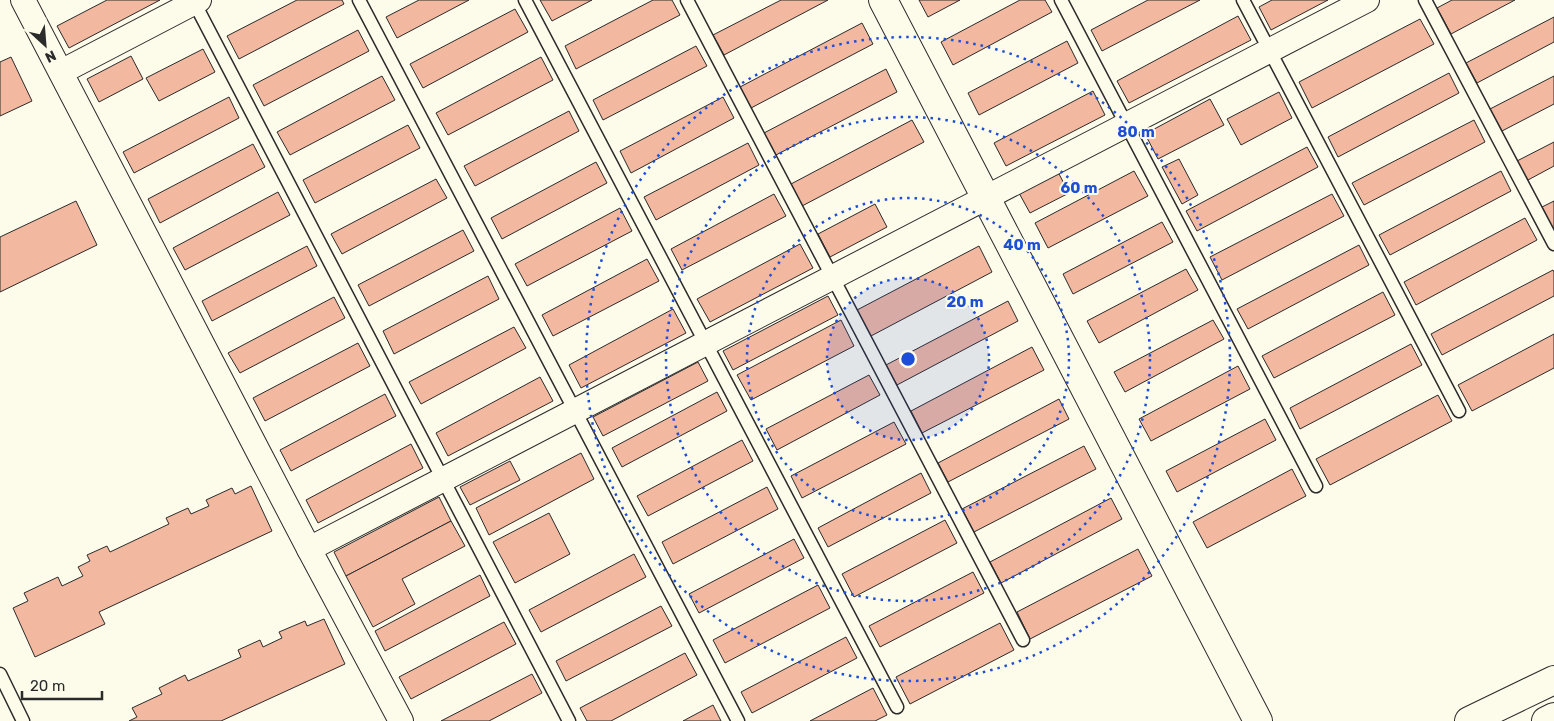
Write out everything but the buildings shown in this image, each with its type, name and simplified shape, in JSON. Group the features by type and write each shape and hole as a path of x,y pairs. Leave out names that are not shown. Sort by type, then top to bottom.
{"street":[{"path":"23,0 309,549 401,721"},
{"path":"883,0 1258,721"},
{"path":"309,549 1367,0"},
{"path":"61,72 195,1"},
{"path":"1469,721 1554,680"},
{"path":"1546,721 1554,717"}],"lane":[{"path":"359,0 738,721"},
{"path":"525,0 896,707"},
{"path":"687,0 1024,640"},
{"path":"1061,0 1316,486"},
{"path":"1243,0 1459,411"},
{"path":"1426,0 1554,244"},
{"path":"195,1 569,721"},
{"path":"0,674 23,721"}]}
